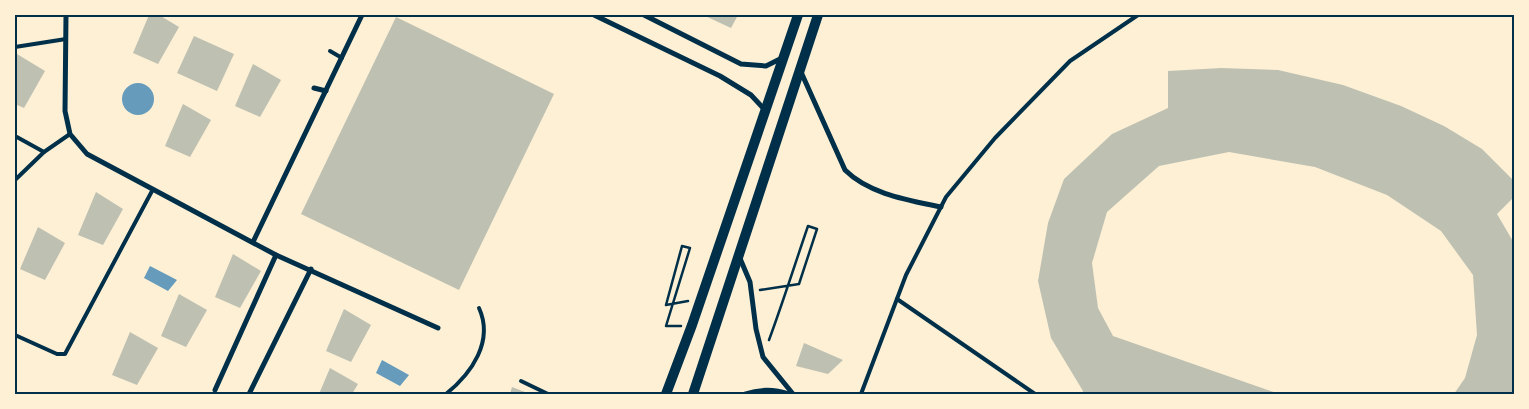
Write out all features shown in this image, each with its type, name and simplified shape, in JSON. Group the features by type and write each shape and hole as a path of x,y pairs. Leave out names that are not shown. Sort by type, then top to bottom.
{"main road":[{"path":"666,394 692,325 798,15"},
{"path":"693,394 818,15"}],"street":[{"path":"66,15 66,111 70,134 87,154 276,255 311,269 438,328"},
{"path":"253,242 362,15"},
{"path":"594,15 720,76 751,95 765,110"},
{"path":"644,15 742,64 766,66 783,58"},
{"path":"800,69 845,170 855,180 907,200 941,207"},
{"path":"314,88 326,91"},
{"path":"215,390 276,255"},
{"path":"739,256 750,282 756,329 763,357 793,394"},
{"path":"249,394 311,269"},
{"path":"745,394 756,390 776,390 789,394"}],"lane":[{"path":"861,394 906,275 941,207 961,178 995,138 1070,61 1138,15"},
{"path":"15,47 66,39"},
{"path":"330,51 342,58"},
{"path":"15,179 44,152 70,134"},
{"path":"15,136 44,152"},
{"path":"15,335 57,354 65,354 152,190"},
{"path":"897,299 1035,394"},
{"path":"446,394 469,371 484,343 485,320 479,308"},
{"path":"521,381 548,394"}],"path":[{"path":"763,357 808,226 817,229 799,284"},
{"path":"666,305 682,246 690,248 678,294 666,326 692,325"}],"water":[{"path":"138,83 144,84 149,88 153,93 153,105 149,110 144,114 138,115 132,114 127,110 123,105 122,99 123,93 127,88 132,84"},
{"path":"150,266 177,280 168,291 144,278"},
{"path":"382,360 409,375 400,386 376,373"}],"building":[{"path":"149,15 159,15 179,27 158,64 133,53"},
{"path":"703,15 738,15 731,28"},
{"path":"396,17 554,94 459,290 301,214"},
{"path":"194,36 234,54 217,91 177,73"},
{"path":"17,54 45,71 24,108 15,104 15,60"},
{"path":"253,64 281,80 260,117 235,106"},
{"path":"1221,68 1278,70 1343,85 1401,106 1444,126 1482,149 1514,181 1514,197 1497,214 1514,243 1514,394 1454,394 1465,378 1477,335 1473,275 1441,231 1387,195 1315,167 1229,152 1159,166 1107,212 1092,263 1098,308 1113,336 1279,394 1082,394 1083,391 1051,338 1038,281 1048,223 1064,179 1112,134 1168,108 1168,71"},
{"path":"183,104 211,120 190,157 165,146"},
{"path":"96,192 123,209 103,245 78,235"},
{"path":"38,227 65,243 45,280 20,269"},
{"path":"233,254 261,271 240,308 215,297"},
{"path":"179,294 207,310 186,347 161,336"},
{"path":"344,309 371,325 351,362 326,351"},
{"path":"130,332 158,348 137,385 112,375"},
{"path":"804,343 843,360 828,374 796,366"},
{"path":"330,368 358,384 352,394 319,394"},
{"path":"512,387 530,394 510,394"}]}
